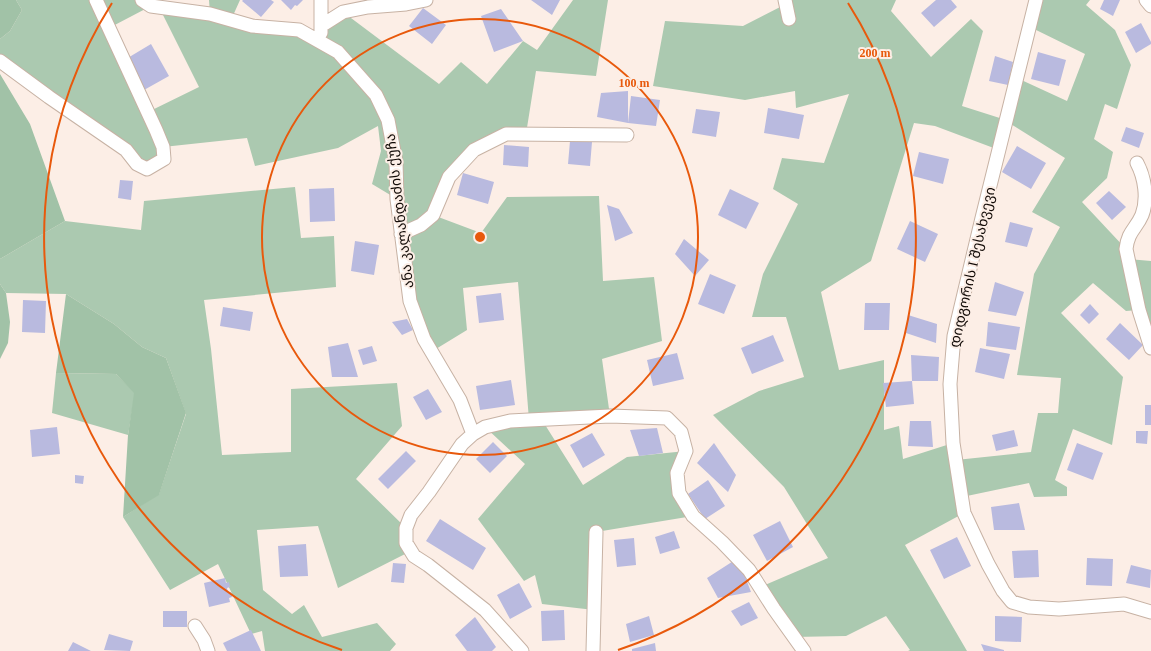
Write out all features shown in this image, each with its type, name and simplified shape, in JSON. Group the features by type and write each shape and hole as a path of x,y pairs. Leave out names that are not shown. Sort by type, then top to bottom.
{"street":[{"path":"0,61 126,150 137,164 147,169 154,166 164,158 163,147 96,0"},
{"name":"ანა კალანდაძის ქუჩა","path":"142,0 151,6 210,14 252,26 298,30 338,52 376,95 388,120 396,162 397,199 410,302 424,339 460,400 473,434"},
{"path":"320,42 321,0"},
{"path":"321,26 343,12 368,7 406,4 426,0"},
{"path":"786,0 789,19"},
{"name":"დიდგორის I შესახვევი","path":"1036,0 954,336 950,384 953,443 964,513 988,564 1003,591 1012,602 1029,607 1059,609 1124,604 1151,612"},
{"path":"1146,0 1151,6"},
{"path":"401,234 421,225 433,215 449,176 474,150 506,134 627,135"},
{"path":"1137,163 1142,173 1144,201 1142,215 1130,232 1126,249 1139,310 1151,348"},
{"path":"522,651 484,610 428,565 414,556 406,543 406,528 411,515 429,492 462,444 473,434 485,427 510,421 610,416 667,418 680,432 686,451 677,473 680,493 693,516 722,542 749,570 778,615 804,651"},
{"path":"593,651 596,532"},
{"path":"195,626 204,640 208,651"}],"green space":[{"path":"0,0 16,0 22,10 10,31 0,39"},
{"path":"16,0 142,0 151,6 109,28 148,112 199,87 159,7 210,14 209,0 240,0 231,20 299,30 320,42 321,26 343,12 439,84 461,62 487,84 523,41 537,50 573,0 608,0 596,76 536,71 526,134 506,134 449,177 433,215 481,233 507,197 599,196 603,281 654,277 662,341 602,359 610,416 542,420 583,485 627,457 686,451 677,473 693,516 596,532 594,610 542,604 535,575 524,581 478,519 525,464 485,427 529,420 518,282 463,288 467,330 431,352 424,339 397,199 372,184 381,151 378,126 338,148 255,166 247,138 163,147 164,159 147,169 0,61 0,39 10,31 22,10"},
{"path":"785,0 896,0 891,11 931,57 971,19 983,31 962,106 1006,120 1017,78 1067,101 1085,54 1030,27 1036,0 1090,0 1086,5 1115,30 1131,65 1117,109 1105,104 1094,139 1113,152 1107,178 1082,202 1126,249 1128,259 1151,261 1151,348 1139,310 1126,311 1093,283 1061,313 1123,377 1112,445 1073,429 1055,480 1067,487 1067,496 1034,497 1029,483 962,497 964,513 905,545 967,651 908,651 910,650 886,616 846,636 793,637 760,587 828,558 784,487 713,415 759,391 804,377 786,317 752,317 763,274 798,204 773,189 782,158 824,163 849,94 796,108 795,91 745,100 653,86 665,21 743,26 786,4","holes":["1006,121 1065,158 1032,212 1060,227 1034,274 1017,375 1061,378 1058,413 1038,413 1031,452 956,460 953,443 903,459 899,426 884,430 884,360 839,370 821,292 871,261 914,123 935,126 999,150"]},
{"path":"0,74 30,124 65,221 0,259"},
{"path":"295,187 301,238 334,236 336,287 204,300 211,349 222,455 291,452 291,389 397,383 402,426 356,479 406,528 411,551 338,588 318,526 257,530 263,590 292,614 304,605 322,637 377,623 396,644 390,651 265,651 262,631 251,634 218,564 170,590 123,517 159,494 186,414 166,358 142,347 114,324 66,294 6,293 0,284 0,259 65,221 141,230 144,201"},
{"path":"0,284 6,293 10,322 8,343 0,359"},
{"path":"66,294 114,324 142,347 166,358 186,413 159,495 123,517 128,435 134,393 116,374 56,373"},
{"path":"56,373 116,374 135,393 128,435 52,413"}],"building":[{"path":"271,0 274,2 261,17 242,1"},
{"path":"281,0 303,0 297,6 295,5 291,10"},
{"path":"531,0 560,0 552,15"},
{"path":"936,0 951,0 957,7 934,27 921,13"},
{"path":"1104,0 1120,0 1113,16 1100,9"},
{"path":"423,8 446,25 432,44 409,26"},
{"path":"501,9 523,41 494,52 481,16"},
{"path":"1141,23 1151,44 1136,53 1125,32"},
{"path":"151,44 169,76 144,90 126,59"},
{"path":"1038,52 1066,60 1059,86 1031,79"},
{"path":"995,56 1013,62 1008,85 989,81"},
{"path":"628,91 628,123 597,117 601,93"},
{"path":"631,96 660,100 656,126 628,123"},
{"path":"768,108 804,115 799,139 764,133"},
{"path":"696,109 720,112 716,137 692,133"},
{"path":"1126,127 1144,133 1139,148 1121,141"},
{"path":"570,141 592,142 590,166 568,164"},
{"path":"504,145 529,147 528,167 503,165"},
{"path":"1017,146 1046,163 1031,189 1002,172"},
{"path":"919,152 949,159 943,184 913,176"},
{"path":"463,173 494,182 488,204 457,195"},
{"path":"120,180 133,181 131,200 118,198"},
{"path":"334,188 335,221 310,222 309,189"},
{"path":"730,189 759,203 746,229 718,215"},
{"path":"1109,191 1126,207 1112,220 1096,203"},
{"path":"607,205 619,209 633,233 615,241"},
{"path":"910,221 938,234 925,262 897,249"},
{"path":"1010,222 1033,228 1027,247 1005,242"},
{"path":"684,239 709,260 695,276 675,254"},
{"path":"355,241 379,245 374,275 351,271"},
{"path":"710,274 736,285 724,314 698,304"},
{"path":"995,282 1024,292 1016,316 988,311"},
{"path":"501,293 504,320 479,323 476,296"},
{"path":"23,300 46,301 45,333 22,332"},
{"path":"865,303 890,303 889,330 864,330"},
{"path":"1090,304 1099,314 1089,324 1080,315"},
{"path":"223,307 253,312 250,331 220,326"},
{"path":"908,315 937,324 936,343 906,333"},
{"path":"407,319 413,330 402,335 392,322"},
{"path":"988,322 1020,327 1016,350 986,346"},
{"path":"1120,323 1143,345 1129,360 1106,339"},
{"path":"773,335 784,361 752,374 741,348"},
{"path":"348,343 358,377 332,377 328,347"},
{"path":"372,346 377,361 363,365 358,350"},
{"path":"980,348 1010,354 1004,379 975,372"},
{"path":"677,353 684,379 653,386 647,360"},
{"path":"911,355 939,357 938,381 912,381"},
{"path":"511,380 515,405 480,410 476,386"},
{"path":"912,381 914,404 886,407 883,383"},
{"path":"428,389 442,412 426,420 413,397"},
{"path":"1145,405 1151,405 1151,425 1145,425"},
{"path":"910,421 931,421 933,447 908,446"},
{"path":"57,427 60,454 32,457 30,430"},
{"path":"657,428 663,453 639,456 630,430"},
{"path":"1014,430 1018,446 996,451 992,435"},
{"path":"1136,431 1148,431 1147,444 1136,443"},
{"path":"592,433 605,455 583,468 570,445"},
{"path":"493,442 507,456 490,473 476,459"},
{"path":"714,443 736,475 728,492 697,463"},
{"path":"1077,443 1103,453 1093,480 1067,470"},
{"path":"406,451 416,461 388,489 378,479"},
{"path":"75,475 84,476 83,484 75,483"},
{"path":"708,480 725,506 705,519 688,494"},
{"path":"1019,503 1025,530 994,530 991,507"},
{"path":"440,519 486,548 473,570 426,541"},
{"path":"780,521 793,547 767,561 753,535"},
{"path":"674,531 680,548 660,554 655,537"},
{"path":"957,537 971,566 944,579 930,550"},
{"path":"634,538 636,565 617,567 614,540"},
{"path":"306,544 308,576 280,577 278,546"},
{"path":"1038,550 1039,577 1014,578 1012,551"},
{"path":"738,558 751,592 718,598 707,578"},
{"path":"1087,558 1113,559 1112,586 1086,585"},
{"path":"393,563 406,564 404,583 391,582"},
{"path":"1131,565 1151,570 1150,588 1126,583"},
{"path":"225,578 226,583 229,582 230,587 227,588 228,593 231,592 232,597 229,598 230,602 209,607 204,583"},
{"path":"519,583 532,607 510,619 497,595"},
{"path":"749,602 758,618 741,626 731,611"},
{"path":"564,610 565,640 542,641 541,611"},
{"path":"163,611 187,611 187,627 163,627"},
{"path":"649,616 654,635 630,642 626,624"},
{"path":"995,616 1022,617 1021,642 995,641"},
{"path":"475,617 496,647 492,651 467,651 455,635"},
{"path":"251,630 261,651 227,651 223,643"},
{"path":"109,634 133,641 130,651 104,650"},
{"path":"73,642 91,651 68,651"},
{"path":"655,643 656,651 632,651 632,649"},
{"path":"981,644 1004,650 1004,651 984,651"}]}
